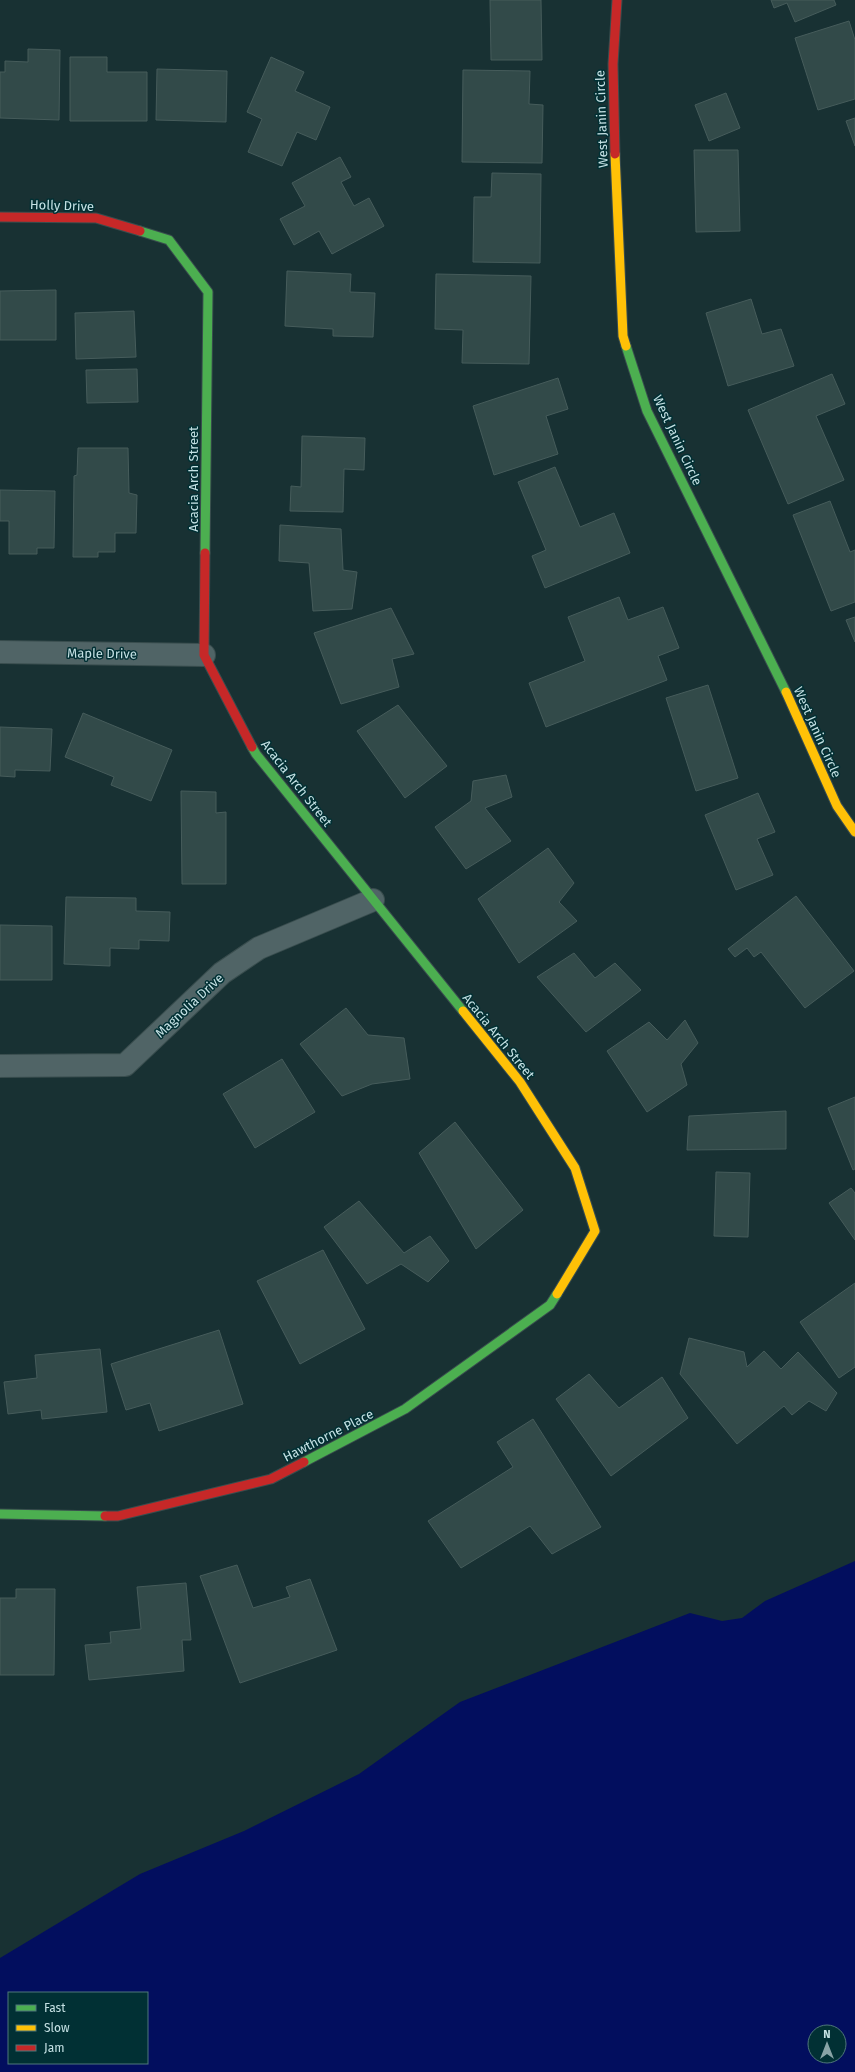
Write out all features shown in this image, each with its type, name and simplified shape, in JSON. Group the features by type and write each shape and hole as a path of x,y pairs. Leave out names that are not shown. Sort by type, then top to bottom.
{"street":[{"name":"West Janin Circle","path":"617,0 613,64 618,245 623,336 648,411 782,684 837,806 855,832"},
{"name":"Holly Drive","path":"0,216 96,218 169,240"},
{"name":"Acacia Arch Street","path":"169,240 208,292 204,655 256,754 520,1082 575,1168 595,1231"},
{"name":"Maple Drive","path":"0,652 204,655"},
{"name":"Magnolia Drive","path":"0,1066 125,1065 222,973 259,948 373,900"},
{"name":"Hawthorne Place","path":"0,1514 118,1516 270,1479 406,1409 550,1305 595,1231"}],"shaded area":[{"path":"855,1561 855,2072 0,2072 0,1958 140,1874 244,1831 359,1774 460,1702 690,1613 722,1621 742,1618 765,1601"}],"building":[{"path":"490,0 541,0 542,60 491,60"},
{"path":"771,0 834,0 836,5 795,22 787,3 774,8"},
{"path":"849,21 855,40 855,99 818,110 795,38"},
{"path":"28,49 60,50 59,120 0,118 0,72 5,72 5,61 28,62"},
{"path":"70,57 107,57 107,72 147,72 147,121 70,121"},
{"path":"271,57 304,72 295,91 330,107 316,140 297,132 282,166 248,152 262,119 247,112"},
{"path":"157,69 227,71 226,122 156,120"},
{"path":"463,70 530,71 529,104 543,105 542,163 462,162"},
{"path":"726,93 740,128 709,141 695,105"},
{"path":"855,118 855,146 846,121"},
{"path":"694,150 738,150 740,231 696,232"},
{"path":"340,157 351,177 341,182 354,206 369,198 384,226 332,254 319,231 294,245 280,219 305,206 292,183"},
{"path":"492,173 541,174 540,263 473,262 474,197 491,197"},
{"path":"287,271 351,274 350,292 375,293 373,337 333,336 333,329 285,326"},
{"path":"436,274 531,276 529,364 462,363 463,330 435,329"},
{"path":"56,290 56,340 0,340 0,291"},
{"path":"751,299 762,334 781,329 794,366 728,386 706,313"},
{"path":"134,311 136,357 76,359 75,313"},
{"path":"137,369 138,402 87,403 86,370"},
{"path":"832,374 845,404 816,416 844,480 788,504 748,410"},
{"path":"558,378 568,409 546,416 558,454 494,475 473,406"},
{"path":"302,436 365,438 364,470 344,469 343,512 290,511 291,486 301,487"},
{"path":"78,448 128,448 129,493 137,495 136,533 115,533 115,552 98,552 98,557 73,557 74,476 77,475"},
{"path":"555,467 580,527 614,513 630,553 545,588 532,556 546,550 518,482"},
{"path":"0,490 55,491 54,548 37,548 37,554 9,554 9,521 0,521"},
{"path":"830,501 850,552 855,550 855,602 831,611 793,515"},
{"path":"280,525 341,529 343,570 357,572 352,609 313,611 309,563 279,561"},
{"path":"619,597 628,620 663,607 679,648 658,656 667,680 546,727 529,683 585,661 568,617"},
{"path":"391,608 414,654 392,659 399,687 341,704 314,633"},
{"path":"855,617 855,642 846,620"},
{"path":"708,685 738,778 696,791 666,698"},
{"path":"398,705 447,766 405,798 357,731"},
{"path":"83,713 172,750 151,801 111,785 114,777 65,757"},
{"path":"0,727 52,729 50,771 15,770 15,777 0,776"},
{"path":"506,775 512,797 485,808 511,841 466,869 435,827 471,801 473,781"},
{"path":"181,791 216,792 216,813 226,812 226,884 182,884"},
{"path":"758,793 775,832 757,839 773,875 736,890 705,815"},
{"path":"548,848 574,883 559,902 577,921 519,963 478,899"},
{"path":"796,896 854,971 805,1008 761,952 754,957 747,948 735,957 728,949"},
{"path":"66,897 136,898 136,911 170,912 169,941 139,940 139,949 110,948 110,966 64,964"},
{"path":"0,925 52,926 52,980 0,980"},
{"path":"574,953 595,978 615,963 641,990 586,1032 537,977"},
{"path":"346,1008 368,1035 404,1038 410,1079 372,1084 342,1096 300,1044"},
{"path":"685,1020 698,1043 681,1064 687,1085 647,1112 607,1051 649,1022 667,1040"},
{"path":"282,1059 315,1112 255,1148 223,1094"},
{"path":"855,1097 855,1169 853,1170 828,1108"},
{"path":"786,1111 786,1149 687,1150 689,1116"},
{"path":"455,1122 523,1210 476,1249 419,1153"},
{"path":"716,1172 750,1173 748,1237 714,1236"},
{"path":"851,1188 855,1193 855,1240 829,1203"},
{"path":"359,1201 404,1253 430,1236 449,1261 428,1282 401,1264 367,1284 324,1227"},
{"path":"323,1250 365,1329 300,1364 257,1281"},
{"path":"855,1283 855,1367 839,1378 800,1322"},
{"path":"219,1330 243,1404 159,1431 150,1403 126,1410 111,1364"},
{"path":"689,1338 744,1352 747,1367 764,1351 781,1369 798,1352 837,1393 826,1411 809,1401 792,1415 784,1406 737,1444 680,1374"},
{"path":"100,1349 107,1412 42,1419 41,1410 8,1414 4,1382 37,1378 35,1355"},
{"path":"589,1374 619,1408 662,1377 688,1418 611,1476 556,1399"},
{"path":"533,1419 601,1527 552,1554 530,1526 461,1568 428,1521 513,1467 497,1442"},
{"path":"237,1565 253,1608 290,1597 286,1587 310,1579 337,1650 240,1683 200,1576"},
{"path":"186,1583 191,1640 182,1640 184,1671 89,1680 85,1645 111,1643 110,1632 141,1629 137,1587"},
{"path":"16,1589 55,1589 54,1675 0,1675 0,1598 16,1598"}],"traffic: fast":[{"path":"140,231 169,240 208,292 205,553"},
{"path":"626,346 647,411 786,692"},
{"path":"252,747 256,754 463,1011"},
{"path":"304,1462 405,1409 550,1305 557,1294"},
{"path":"0,1514 105,1516"}],"traffic: slow":[{"path":"615,154 623,336 626,346"},
{"path":"786,692 837,806 855,832"},
{"path":"463,1011 520,1082 575,1168 595,1231 557,1294"}],"traffic: jam":[{"path":"615,154 613,64 617,0"},
{"path":"0,217 96,218 140,231"},
{"path":"205,553 204,655 252,747"},
{"path":"105,1516 118,1516 271,1479 304,1462"}]}
